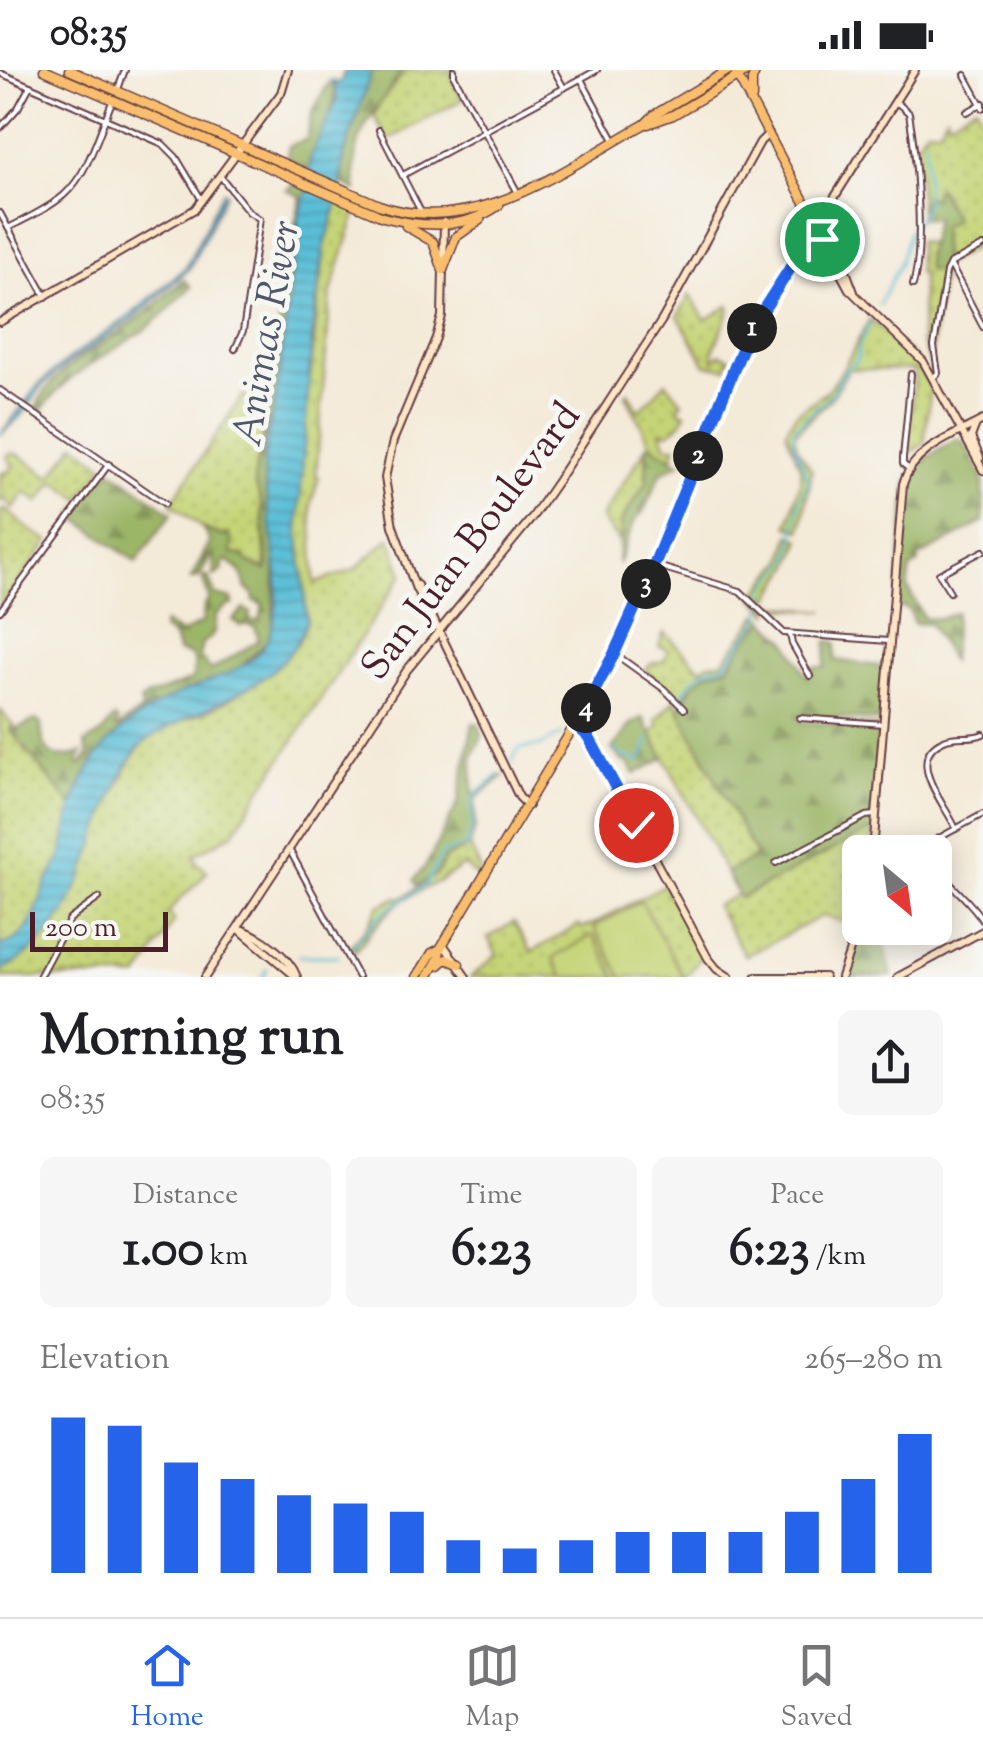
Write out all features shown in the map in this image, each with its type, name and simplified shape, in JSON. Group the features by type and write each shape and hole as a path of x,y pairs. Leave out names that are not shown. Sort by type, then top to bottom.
{"main road":[{"path":"44,70 115,96 353,199 430,238 444,270"},
{"path":"69,70 115,96"},
{"path":"0,322 177,222 204,200 281,93 288,70"},
{"path":"698,91 718,70"},
{"path":"646,124 654,115 734,72 749,70"},
{"path":"752,102 756,70"},
{"path":"353,199 444,220 505,200 646,124 659,122 734,72"},
{"path":"734,72 820,228 848,289 854,292"},
{"path":"417,977 442,946 576,725 614,654 654,565 749,332 794,260 820,228 910,72"},
{"name":"San Juan Boulevard","path":"205,977 407,670 531,519 558,480 662,320 760,142 769,133"},
{"path":"444,270 456,237 505,200"},
{"path":"384,217 408,223 488,213"},
{"path":"444,220 442,316 392,441 386,471 389,513 416,584 519,797 528,806"},
{"path":"820,228 854,292 872,314 912,347 982,467"},
{"path":"794,260 814,246 832,259"},
{"path":"875,835 901,495 911,466 979,422"},
{"path":"979,422 971,437 982,467"},
{"path":"576,725 588,736 708,958 729,977"},
{"path":"238,928 275,950 294,968 296,977"},
{"path":"898,977 983,931"},
{"path":"842,977 852,945"},
{"path":"442,946 466,977"},
{"path":"430,977 442,946"},
{"path":"430,977 444,960 458,964"},
{"path":"756,977 824,977"}],"street":[{"path":"8,228 70,190 125,70"},
{"path":"554,70 564,88"},
{"path":"402,174 597,70"},
{"path":"454,72 518,194"},
{"path":"0,74 167,147 204,200"},
{"path":"966,75 982,105 967,112"},
{"path":"581,78 614,141"},
{"path":"0,128 30,86"},
{"path":"895,101 910,114 916,164 913,285"},
{"path":"379,130 419,205 419,214"},
{"path":"221,177 249,212 260,219 243,331 235,350"},
{"path":"0,214 46,297"},
{"path":"933,378 938,373 934,354 939,305 950,264 983,246"},
{"path":"950,264 983,328"},
{"path":"911,374 903,464 911,466"},
{"path":"0,390 165,504"},
{"path":"905,455 911,466"},
{"path":"0,611 109,464"},
{"path":"950,592 939,574 983,551"},
{"path":"654,565 740,591 782,632 891,641"},
{"path":"790,634 810,676"},
{"path":"614,654 664,689 684,709"},
{"path":"800,718 884,724"},
{"path":"956,829 931,786 929,756 944,740 982,737"},
{"path":"944,835 983,814"},
{"path":"776,864 866,816 878,815"},
{"path":"289,849 358,977"},
{"path":"952,885 972,903 983,921"},
{"path":"39,977 70,919 99,898"}],"green space":[{"path":"372,70 400,70 402,75 364,128 356,157 357,191 340,183 344,155"},
{"path":"400,70 451,70 463,99 388,140 374,116 402,75"},
{"path":"327,85 335,86 335,98 315,148 311,170 292,162 287,154 289,146 307,139 312,113"},
{"path":"976,105 983,119 983,243 943,265 930,362 921,341 922,274 918,273 918,241 929,244 926,262 943,264 941,227 954,219 940,190 934,200 926,196 920,207 917,142 927,128 940,129 946,115 949,121"},
{"path":"294,183 308,189 299,215 274,413 265,448 276,558 273,625 268,640 239,669 213,683 190,689 82,784 72,806 10,730 13,725 19,732 18,728 36,720 41,724 43,742 50,753 62,757 82,753 77,763 82,764 89,754 85,743 101,734 114,718 118,721 115,727 119,727 141,711 140,702 146,697 192,680 195,664 191,655 178,652 175,639 163,629 164,623 181,634 203,622 209,599 203,577 208,577 215,595 232,599 233,605 215,616 214,632 202,643 199,657 211,670 259,640 255,627 240,626 233,620 244,609 251,613 248,621 260,621 263,605 254,601 241,572 228,560 214,576 213,553 198,578 191,579 210,542 203,529 223,536 229,534 231,554 242,555 266,570 268,566 261,502 254,479 266,426 287,262 301,197 287,190"},
{"path":"938,188 955,219 941,227 943,265 932,271 927,269 926,262 935,218 920,218 920,207 926,196 934,199"},
{"path":"338,202 357,211 331,292 316,476 319,477 311,504 315,583 354,570 390,538 403,574 232,834 194,855 207,871 169,913 174,921 139,977 0,977 0,710 13,725 10,730 72,806 108,807 143,743 163,729 228,700 298,643 307,621 298,527 302,447 325,245"},
{"path":"184,280 191,287 156,321 77,374 53,396 42,409 47,418 35,410 42,395 65,370"},
{"path":"690,295 705,320 729,306 713,351 714,360 720,354 730,358 726,368 706,365 678,316"},
{"path":"870,319 911,354 931,386 924,444 913,452 908,444 915,370 849,369 831,398 794,434 797,448 812,471 801,530 788,526 801,469 786,431 796,415 836,379"},
{"path":"666,382 682,402 678,410 686,413 669,433 661,431 667,446 675,446 673,459 653,448 626,395 628,392 639,411"},
{"path":"243,395 268,408 254,479 261,502 266,571 230,554 224,536 203,529 171,503"},
{"path":"956,440 963,441 983,478 983,522 919,557 910,569 907,587 924,618 940,619 956,613 951,661 930,624 914,623 909,609 896,606 908,480 918,463"},
{"path":"75,444 104,466 80,499 55,481 39,502 25,492 13,509 7,501 0,501 0,474 11,470 12,465 7,456 19,455 51,477"},
{"path":"649,444 680,463 661,473 643,512 635,520 618,564 622,520 647,482"},
{"path":"646,448 647,482 622,520 621,544 601,518"},
{"path":"110,469 172,513 136,562 73,516"},
{"path":"5,509 49,541 0,608 0,511"},
{"path":"790,535 801,539 791,565 766,604 825,611 769,607 769,613 754,597 784,559"},
{"path":"759,614 765,620 728,667 707,673 689,688 683,701 645,671 651,664 664,661 668,650 659,646 664,632 701,669 709,663 723,662"},
{"path":"765,620 787,641 807,677 813,674 809,667 825,667 827,641 836,642 835,660 886,667 881,721 797,715 801,722 880,727 873,832 842,835 842,845 740,898 726,873 756,856 679,710 692,685 707,673 728,667"},
{"path":"675,700 757,856 726,873 651,733 660,724 656,720"},
{"path":"643,718 664,758 635,774 629,763 612,749 631,724"},
{"path":"473,723 479,724 482,736 472,758 473,795 504,775 475,799 470,846 445,858 437,874 417,886 414,880 427,864 458,803"},
{"path":"842,844 842,921 822,916 745,956 716,906 738,894 741,898"},
{"path":"470,846 481,870 477,877 464,865 396,905 355,951 348,949 379,906 401,899 437,874 445,858"},
{"path":"664,885 702,956 686,977 471,977 497,955 488,938 514,922 531,952"},
{"path":"641,901 682,977 622,977 594,927"},
{"path":"593,935 616,977 563,977 553,958"},
{"path":"856,945 885,945 892,976 846,977"}],"water":[{"path":"345,70 372,70 344,155 313,328 298,527 307,621 285,659 269,673 159,733 136,751 120,779 70,902 30,952 0,971 0,945 18,938 34,916 61,856 78,791 101,751 152,708 247,662 257,654 271,631 277,590 265,485 266,445 311,155 337,100 335,85 328,81 340,83"},
{"path":"223,191 226,193 189,269 135,317 67,364 42,386 24,413 0,435 39,384 131,315 186,267"}],"waterway":[{"path":"879,305 899,265 909,232 926,206 926,139"},
{"path":"681,697 690,682 705,670 725,665 759,620 767,586 790,558 800,500 809,480 793,442 794,429 831,395 845,371 857,360 859,345 871,323"},
{"path":"512,763 518,749 540,746 562,734"},
{"path":"614,749 624,757 641,761 649,739"},
{"path":"350,950 382,913 426,885 443,853 467,846 473,798 499,775"},
{"path":"299,956 338,956"},
{"path":"263,977 267,969"}],"route":[{"path":"636,825 588,736 576,725 614,654 654,565 749,332 818,225 822,239"}],"water label":[{"name":"Animas River","path":"264,333"}]}
